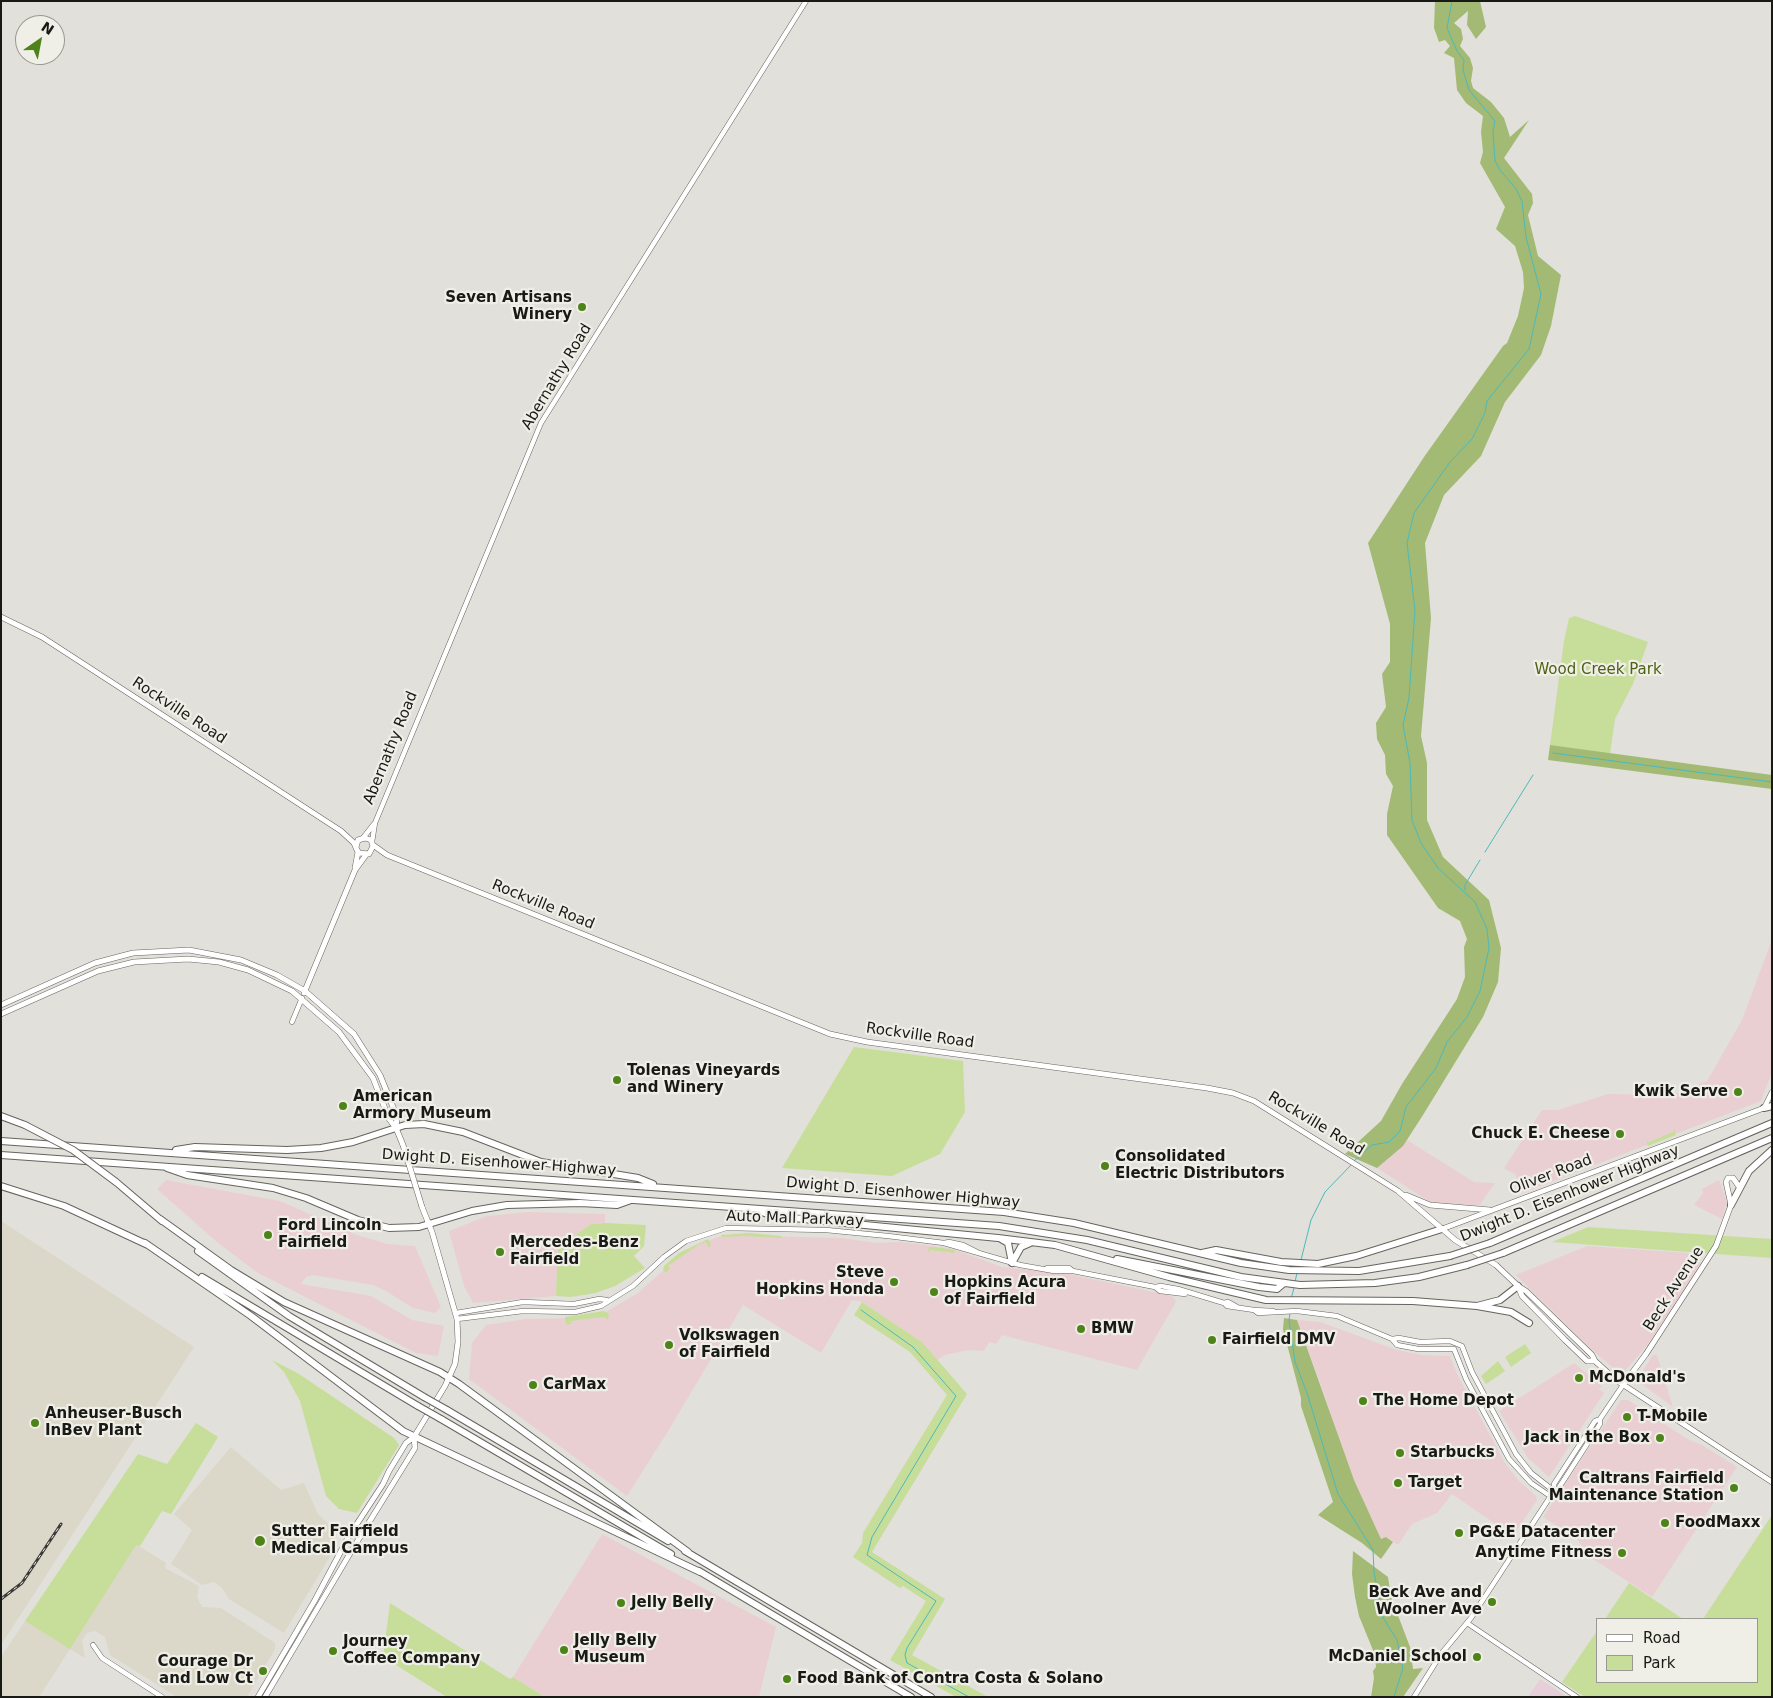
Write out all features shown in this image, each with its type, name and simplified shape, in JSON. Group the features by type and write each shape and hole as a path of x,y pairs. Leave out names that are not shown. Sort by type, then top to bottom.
{"highway":[{"path":"1,1116 25,1125 73,1150 116,1182 203,1256 256,1295 424,1397 931,1697"},
{"name":"Dwight D. Eisenhower Highway","path":"1,1141 1004,1212 1109,1230 1241,1263 1373,1269 1450,1256 1490,1243 1772,1123"},
{"path":"163,1152 195,1147 287,1150 321,1148 353,1142 396,1128 424,1124 450,1128 541,1162 638,1178 661,1188"},
{"name":"Dwight D. Eisenhower Highway","path":"1,1155 946,1221 1026,1229 1101,1243 1241,1277 1300,1284 1375,1283 1420,1277 1467,1265 1503,1253 1772,1138"},
{"path":"1732,1205 1749,1171 1772,1150"},
{"path":"161,1165 187,1175 289,1192 373,1225 407,1228 472,1211 507,1205 570,1203 617,1205 633,1200"},
{"path":"1,1186 64,1206 145,1243 911,1697"},
{"path":"753,1208 773,1216 1032,1242 1259,1287 1277,1289 1284,1283"},
{"path":"160,1219 231,1270 284,1302 450,1378 688,1552"},
{"path":"1304,1267 1356,1256 1442,1229"},
{"path":"998,1238 1008,1243 1012,1263"},
{"path":"1012,1263 1021,1246 1032,1242"},
{"path":"145,1243 251,1316 365,1404 414,1438 700,1572"},
{"path":"1091,1255 1169,1277 1266,1300 1413,1301 1477,1306 1511,1312 1529,1323"},
{"path":"1477,1306 1500,1300 1518,1286"}],"main road":[{"name":"Rockville Road","path":"1,617 42,637 341,831 373,843 387,855 830,1034 867,1042 1147,1079 1233,1093 1272,1111 1398,1191 1465,1247 1496,1265 1526,1291 1592,1355 1595,1362 1623,1385 1772,1482"},
{"name":"Rockville Road","path":"341,831 357,849 368,854 387,855"},
{"path":"355,870 357,849 362,838"},
{"path":"302,998 355,870 368,854 373,843"},
{"path":"1,1005 95,963 126,954 161,950 204,952 236,959 266,969 305,991 354,1034 380,1074 394,1109 396,1128 456,1313 457,1353 450,1378 414,1438 406,1444 389,1471 384,1484 350,1536 316,1600 258,1697"},
{"path":"1,1014 98,971 128,963 162,958 219,962 239,967 274,981 302,998 332,1024 358,1054 373,1078 389,1120 396,1128"},
{"name":"Oliver Road","path":"1442,1229 1768,1107"},
{"path":"1732,1205 1726,1182 1728,1178 1733,1178 1740,1188"},
{"path":"1398,1191 1430,1205 1496,1210"},
{"name":"Beck Avenue","path":"1623,1385 1709,1259 1732,1205"},
{"path":"265,1697 354,1544 415,1448 414,1438"}],"street":[{"name":"Abernathy Road","path":"362,838 374,823 541,423 806,1"},
{"name":"Abernathy Road","path":"373,843 374,823"},
{"path":"292,1022 302,998"},
{"name":"Oliver Road","path":"1768,1107 1772,1092"},
{"name":"Auto Mall Parkway","path":"457,1319 523,1311 575,1312 601,1306 607,1300 633,1286 664,1257 686,1241 726,1228 826,1230 944,1244 949,1242 963,1245 978,1253 1012,1263 1074,1271 1156,1287 1178,1289 1187,1294 1224,1304 1228,1302 1237,1307 1254,1310 1258,1313 1297,1311 1337,1316 1392,1339 1397,1345 1408,1348 1454,1349 1466,1379 1509,1459 1527,1480 1550,1496"},
{"name":"Auto Mall Parkway","path":"456,1313 523,1302 574,1304 599,1299 607,1300"},
{"name":"Auto Mall Parkway","path":"1392,1339 1399,1338 1420,1342 1450,1341 1459,1344 1516,1454 1532,1473 1554,1491"},
{"name":"Beck Avenue","path":"1414,1697 1442,1654 1467,1623 1554,1491 1554,1484 1558,1477 1595,1421 1600,1419 1623,1385"},
{"path":"1467,1623 1577,1697"},
{"path":"93,1645 102,1658 162,1697"}],"shaded area":[{"path":"1772,939 1772,1072 1761,1101 1522,1193 1516,1175 1504,1168 1542,1110 1558,1110 1608,1094 1672,1095 1707,1081 1742,1020"},
{"path":"1407,1140 1474,1182 1495,1183 1479,1206 1430,1202 1377,1168"},
{"path":"166,1180 280,1201 357,1235 388,1244 415,1246 441,1307 435,1313 413,1308 373,1285 313,1275 306,1277 301,1284 371,1296 412,1320 444,1326 438,1356 416,1353 258,1273 218,1243 157,1189"},
{"path":"1719,1180 1727,1202 1722,1219 1694,1205 1703,1193 1702,1189"},
{"path":"528,1212 605,1214 605,1223 591,1224 570,1239 558,1243 556,1296 473,1303 464,1286 449,1231 487,1216"},
{"path":"1,1221 194,1347 1,1645"},
{"path":"734,1235 840,1238 877,1243 900,1242 950,1248 1002,1267 1068,1274 1172,1296 1176,1302 1137,1370 1002,1335 996,1344 989,1342 984,1351 969,1350 945,1355 937,1360 922,1342 862,1302 852,1300 821,1353 743,1305 627,1496 469,1379 472,1343 486,1325 526,1319 582,1318 604,1313 638,1293 686,1250 718,1237"},
{"path":"1587,1246 1690,1253 1701,1264 1647,1345 1625,1371 1617,1371 1592,1350 1516,1275"},
{"path":"1297,1320 1320,1322 1397,1350 1421,1355 1450,1356 1458,1376 1505,1463 1518,1480 1536,1496 1537,1500 1513,1536 1452,1494 1437,1513 1412,1524 1398,1545 1387,1537 1381,1539 1344,1458 1326,1399"},
{"path":"1653,1355 1657,1355 1673,1407 1639,1382 1640,1375"},
{"path":"1574,1363 1602,1386 1599,1389 1604,1393 1549,1477 1528,1458 1499,1411"},
{"path":"1621,1400 1628,1400 1689,1440 1702,1445 1737,1467 1652,1597 1590,1557 1577,1539 1543,1517"},
{"name":"Sutter Fairfield Medical Campus","path":"231,1447 281,1490 304,1483 318,1514 331,1527 330,1530 337,1545 284,1633 229,1599 222,1588 214,1582 202,1585 171,1564 192,1530 174,1514"},
{"path":"602,1534 776,1627 759,1697 545,1697 513,1677"},
{"path":"136,1544 166,1563 165,1568 199,1586 197,1597 202,1607 221,1608 275,1643 275,1649 247,1697 177,1697 110,1655 105,1637 95,1631 87,1633 82,1640 85,1658 70,1649 39,1697 1,1697 1,1657 25,1621 70,1648"},
{"path":"1540,1679 1560,1692 1567,1697 1528,1697"}],"green space":[{"path":"1435,1 1480,1 1486,27 1476,39 1467,25 1468,11 1454,23 1461,29 1463,39 1460,46 1470,58 1473,68 1471,81 1473,88 1491,102 1504,118 1510,137 1529,120 1504,158 1532,194 1533,203 1528,215 1538,256 1561,275 1551,326 1541,355 1505,402 1481,456 1444,495 1425,543 1431,618 1421,736 1427,763 1427,820 1443,857 1489,900 1501,948 1498,982 1483,1017 1403,1146 1377,1168 1345,1154 1381,1121 1402,1084 1457,999 1465,977 1464,947 1467,939 1460,921 1438,908 1387,835 1387,814 1393,786 1386,774 1385,755 1377,739 1376,723 1386,707 1382,674 1390,662 1390,624 1368,543 1424,457 1507,343 1518,316 1524,288 1523,272 1515,246 1496,229 1505,207 1480,163 1483,152 1481,132 1483,116 1466,103 1457,90 1454,58 1444,53 1450,46 1445,40 1439,42 1434,28"},
{"name":"Wood Creek Park","path":"1575,616 1648,642 1633,684 1615,719 1610,754 1550,745 1564,641 1569,618"},
{"path":"1550,745 1772,775 1772,789 1548,760"},
{"path":"854,1047 963,1061 965,1112 940,1154 892,1176 782,1168"},
{"path":"1674,1128 1676,1135 1648,1146 1646,1140 1649,1142 1673,1132"},
{"path":"591,1224 646,1225 644,1246 634,1256 645,1268 615,1286 596,1293 571,1297 556,1296 558,1243 570,1239"},
{"path":"1588,1227 1772,1239 1772,1258 1552,1242"},
{"path":"749,1233 781,1236 781,1238 722,1237 721,1235"},
{"path":"708,1239 711,1245 709,1248 706,1242 698,1245 668,1266 670,1268 666,1273 663,1270 664,1266 679,1253"},
{"path":"929,1247 955,1250 954,1253 931,1250 928,1253"},
{"path":"862,1302 922,1342 967,1394 872,1552 945,1599 912,1655 988,1697 956,1697 890,1660 926,1601 903,1586 900,1588 853,1557 862,1543 863,1533 947,1395 910,1352 854,1315"},
{"path":"604,1311 609,1314 608,1320 605,1317 585,1319 571,1321 571,1324 566,1325 565,1317"},
{"path":"1284,1318 1297,1320 1354,1480 1381,1539 1386,1537 1393,1542 1381,1559 1362,1543 1318,1515 1333,1502 1301,1406 1301,1398 1283,1329"},
{"path":"1525,1344 1531,1353 1511,1367 1505,1357"},
{"path":"272,1360 299,1374 394,1438 399,1445 357,1513 339,1509 326,1496 300,1401 284,1372"},
{"path":"1498,1361 1505,1371 1486,1384 1481,1376"},
{"path":"196,1423 218,1437 171,1514 162,1511 140,1546 136,1545 70,1649 25,1621 138,1454 167,1464"},
{"path":"1772,1515 1772,1697 1585,1697 1562,1682 1596,1632 1596,1683 1758,1683 1758,1618 1704,1618"},
{"path":"1353,1551 1388,1577 1391,1597 1410,1647 1413,1669 1423,1668 1403,1697 1371,1697 1374,1678 1373,1671 1376,1667 1375,1655 1359,1616 1352,1574"},
{"path":"1629,1583 1682,1618 1606,1618"},
{"path":"390,1603 510,1679 513,1677 545,1697 447,1697 383,1657"}],"waterway":[{"path":"1354,1161 1372,1145 1389,1142 1400,1131 1406,1107 1436,1068 1447,1042 1467,1017 1480,991 1489,948 1487,929 1475,902 1438,868 1421,843 1412,820 1410,763 1403,725 1409,698 1415,610 1407,543 1414,513 1450,462 1472,439 1485,413 1487,401 1529,349 1541,294 1526,237 1522,201 1516,189 1495,161 1493,131 1495,121 1469,90 1463,70 1464,60 1457,51 1447,28 1452,1"},
{"path":"1553,753 1772,782"},
{"path":"1485,852 1533,775"},
{"path":"1465,890 1465,885 1480,860"},
{"path":"1301,1260 1311,1220 1325,1192 1352,1164"},
{"path":"1295,1282 1297,1273"},
{"path":"1291,1299 1294,1288"},
{"path":"861,1310 913,1347 956,1396 872,1537 867,1555 936,1601 907,1648 905,1655 907,1663 969,1697"},
{"path":"1290,1313 1289,1320 1295,1362 1307,1393 1338,1494 1373,1550 1374,1572 1382,1616 1397,1640 1403,1668 1394,1697"}],"railway":[{"path":"1,1599 22,1583 61,1524"}],"place":[{"name":"Seven Artisans Winery","path":"582,307"},
{"name":"Tolenas Vineyards and Winery","path":"617,1080"},
{"name":"Kwik Serve","path":"1738,1092"},
{"name":"American Armory Museum","path":"343,1106"},
{"name":"Chuck E. Cheese","path":"1620,1134"},
{"name":"Consolidated Electric Distributors","path":"1105,1166"},
{"name":"Ford Lincoln Fairfield","path":"268,1235"},
{"name":"Mercedes-Benz Fairfield","path":"500,1252"},
{"name":"Steve Hopkins Honda","path":"894,1282"},
{"name":"Hopkins Acura of Fairfield","path":"934,1292"},
{"name":"BMW","path":"1081,1329"},
{"name":"Fairfield DMV","path":"1212,1340"},
{"name":"Volkswagen of Fairfield","path":"669,1345"},
{"name":"McDonald's","path":"1579,1378"},
{"name":"CarMax","path":"533,1385"},
{"name":"The Home Depot","path":"1363,1401"},
{"name":"T-Mobile","path":"1627,1417"},
{"name":"Anheuser-Busch InBev Plant","path":"35,1423"},
{"name":"Jack in the Box","path":"1660,1438"},
{"name":"Starbucks","path":"1400,1453"},
{"name":"Target","path":"1398,1483"},
{"name":"Caltrans Fairfield Maintenance Station","path":"1734,1488"},
{"name":"FoodMaxx","path":"1665,1523"},
{"name":"PG&E Datacenter","path":"1459,1533"},
{"name":"Sutter Fairfield Medical Campus","path":"260,1541"},
{"name":"Anytime Fitness","path":"1622,1553"},
{"name":"Beck Ave and Woolner Ave","path":"1492,1602"},
{"name":"Jelly Belly","path":"621,1603"},
{"name":"Jelly Belly Museum","path":"564,1650"},
{"name":"Journey Coffee Company","path":"333,1651"},
{"name":"McDaniel School","path":"1477,1657"},
{"name":"Courage Dr and Low Ct","path":"263,1671"},
{"name":"Food Bank of Contra Costa & Solano","path":"787,1679"}]}
